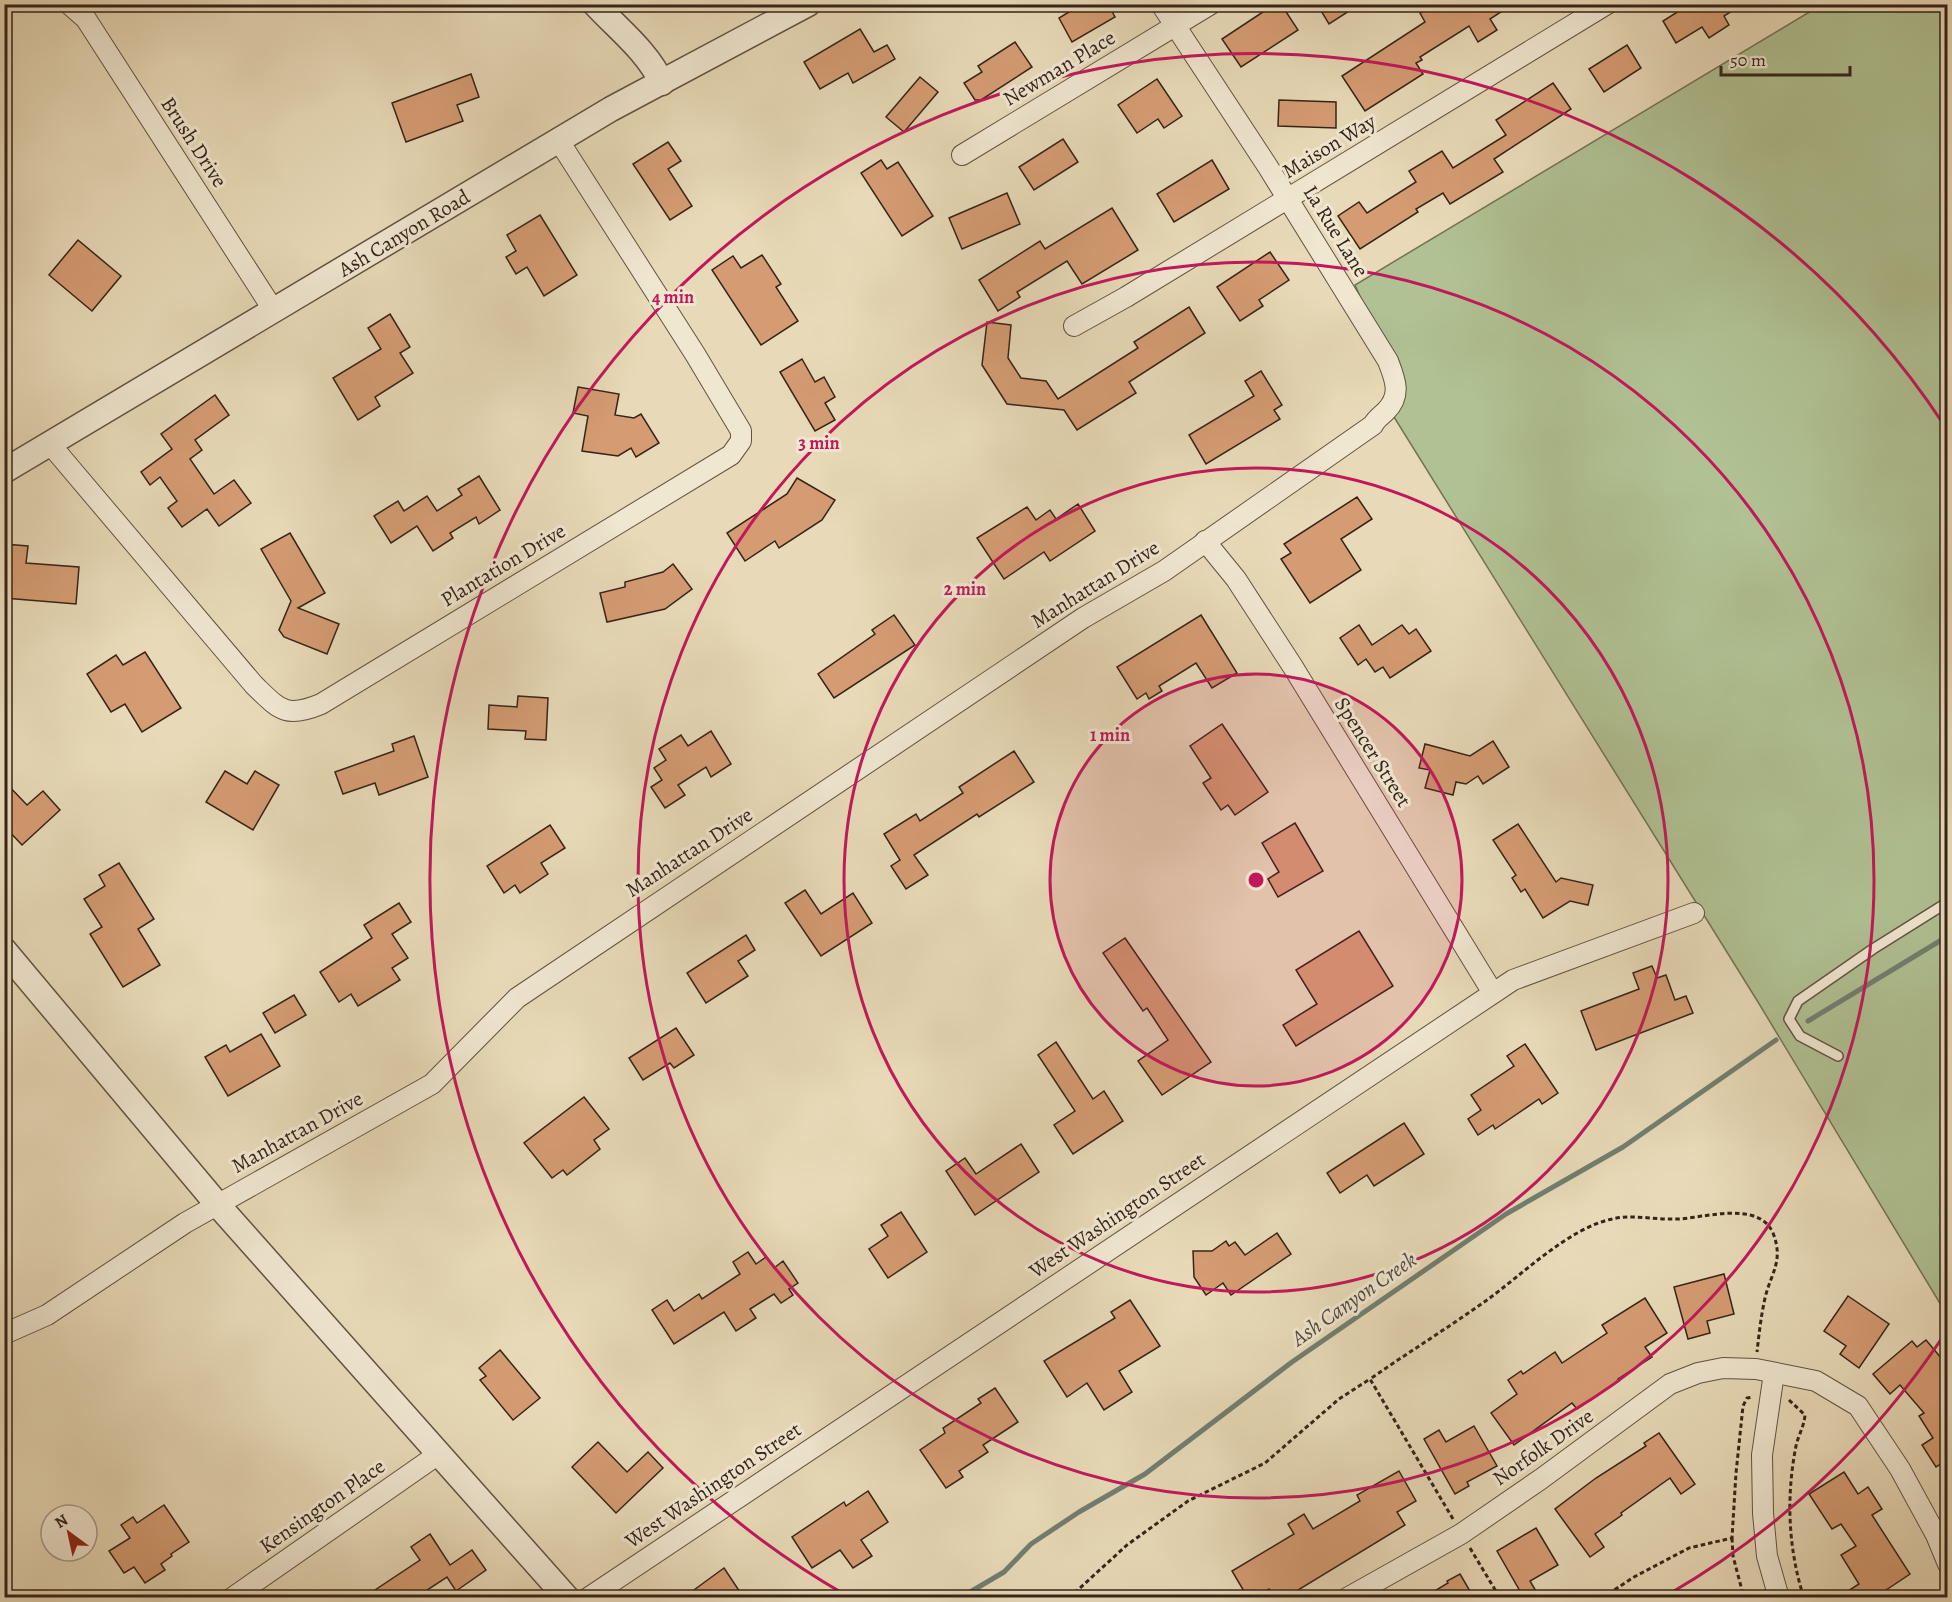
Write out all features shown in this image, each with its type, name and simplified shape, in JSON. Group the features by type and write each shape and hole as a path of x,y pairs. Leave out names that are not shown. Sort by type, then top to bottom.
{"street":[{"name":"Brush Drive","path":"69,4 86,19 274,311"},
{"path":"595,4 654,66 662,83"},
{"name":"Ash Canyon Road","path":"4,471 611,109 808,4"},
{"name":"La Rue Lane","path":"1161,4 1388,361 1397,384 1394,399"},
{"name":"Newman Place","path":"962,155 1210,4"},
{"name":"Maison Way","path":"1074,326 1126,297 1607,4"},
{"name":"Plantation Drive","path":"50,444 254,686 274,705 284,710 300,713 321,704 732,454 741,441 741,431 695,354 559,141"},
{"name":"Manhattan Drive","path":"4,1334 47,1315 184,1223 432,1084 517,998 701,872 807,804 831,785 1083,618 1164,571 1373,425 1389,409 1394,399"},
{"name":"Spencer Street","path":"1205,541 1236,579 1293,667 1492,993"},
{"name":"West Washington Street","path":"588,1598 1492,993 1513,980 1694,913"},
{"path":"4,950 217,1204 567,1598"},
{"name":"Norfolk Drive","path":"1347,1598 1461,1534 1541,1479 1670,1384 1698,1373 1723,1368 1765,1371 1816,1381 1858,1406 1900,1469 1936,1535 1947,1564"},
{"path":"1765,1371 1762,1455 1763,1513 1767,1556 1779,1598"},
{"name":"Kensington Place","path":"232,1598 440,1453"}],"lane":[{"path":"1838,1056 1800,1036 1789,1019 1798,1001 1873,949 1947,902"}],"path":[{"path":"1069,1598 1127,1545 1188,1501 1265,1463 1339,1399 1488,1299 1530,1266 1595,1224 1613,1218 1677,1220 1743,1212 1760,1219 1772,1229 1777,1246 1776,1270 1766,1294 1760,1322 1765,1371"},
{"path":"1370,1378 1500,1598"},
{"path":"1732,1538 1733,1556 1744,1598"}],"green space":[{"path":"1821,5 1947,5 1947,1315 1758,1002 1389,409 1388,361 1355,285"}],"building":[{"path":"1082,4 1108,4 1115,17 1072,42 1059,18"},
{"path":"1275,4 1281,4 1298,30 1241,67 1222,39"},
{"path":"1317,4 1360,4 1329,24"},
{"path":"1434,4 1513,4 1490,19 1497,30 1478,42 1469,26 1420,57 1422,60 1416,63 1423,74 1365,111 1342,76 1425,22 1420,13"},
{"path":"1690,4 1743,4 1724,16 1729,25 1709,38 1702,27 1676,43 1663,21"},
{"path":"860,29 874,52 887,45 895,59 853,83 848,73 820,89 804,62"},
{"path":"1015,42 1032,67 981,100 975,100 964,83 982,72 978,66"},
{"path":"1627,45 1641,68 1604,92 1589,69"},
{"path":"471,74 479,97 457,105 463,121 406,142 392,103"},
{"path":"920,77 938,92 904,132 886,117"},
{"path":"1157,79 1182,116 1164,128 1158,119 1137,133 1118,105"},
{"path":"1553,83 1571,109 1494,159 1503,172 1450,204 1443,193 1416,209 1418,212 1360,249 1338,216 1359,202 1367,213 1416,182 1409,171 1442,151 1453,168 1506,135 1496,120"},
{"path":"1279,100 1336,102 1336,128 1278,126"},
{"path":"1063,139 1078,162 1034,190 1019,167"},
{"path":"668,142 681,161 668,169 692,206 670,220 633,164"},
{"path":"881,160 887,169 898,162 933,216 902,236 861,173"},
{"path":"1212,160 1229,189 1174,222 1157,194"},
{"path":"1007,193 1020,224 962,249 949,218"},
{"path":"1112,208 1138,250 1082,284 1067,261 1017,292 1020,297 998,311 979,280 1040,241 1045,249"},
{"path":"540,215 577,275 544,296 527,267 516,274 506,257 516,251 507,235"},
{"path":"78,240 121,276 92,311 49,275"},
{"path":"1270,252 1289,280 1259,300 1263,306 1240,321 1217,287"},
{"path":"762,255 781,284 776,287 798,321 761,345 712,270 733,256 741,268"},
{"path":"1189,307 1205,333 1129,382 1136,393 1077,430 1064,410 1007,404 982,365 987,322 1011,325 1008,358 1021,378 1046,381 1058,399 1138,348 1134,342"},
{"path":"390,314 410,347 400,353 413,373 375,397 380,406 358,420 333,378 381,349 368,328"},
{"path":"802,359 815,382 824,377 835,397 825,403 835,420 815,431 780,372"},
{"path":"1261,371 1282,405 1274,410 1280,419 1206,464 1189,435 1254,396 1245,381"},
{"path":"578,387 619,394 615,415 634,418 641,414 659,443 636,457 631,448 618,456 582,451 588,416 573,413"},
{"path":"215,395 229,415 195,440 202,450 190,459 214,494 234,480 251,503 219,526 207,509 182,527 168,508 177,501 160,477 150,485 141,472 172,449 161,434"},
{"path":"479,476 500,510 479,524 476,517 450,533 453,538 433,551 417,526 391,543 374,516 398,501 404,511 427,496 437,511 462,495 458,489"},
{"path":"797,478 835,500 822,520 779,548 775,541 745,561 727,533 787,494"},
{"path":"1357,497 1372,519 1341,539 1361,570 1310,603 1281,559 1291,553 1284,544"},
{"path":"1078,504 1095,531 1050,561 1044,552 1004,579 977,538 1027,507 1036,520 1050,510 1056,519"},
{"path":"290,533 325,593 298,608 339,624 327,654 284,637 279,630 291,601 261,549"},
{"path":"4,544 28,546 26,563 79,567 76,604 4,598"},
{"path":"673,564 692,589 665,609 607,622 600,593 625,587 625,582 663,572"},
{"path":"894,615 915,645 834,698 818,674 875,634 872,630"},
{"path":"1201,615 1237,673 1212,688 1196,663 1159,686 1162,691 1149,699 1146,693 1137,699 1117,667"},
{"path":"1359,625 1372,645 1402,625 1409,634 1416,629 1431,651 1390,678 1383,667 1375,672 1366,659 1358,665 1340,638"},
{"path":"145,652 181,708 142,732 125,704 111,712 87,674 116,655 123,665"},
{"path":"518,696 548,698 546,740 525,739 526,731 488,729 489,705 517,707"},
{"path":"1222,724 1268,792 1235,815 1228,805 1221,810 1203,783 1211,778 1190,746"},
{"path":"711,731 731,764 711,777 706,767 678,785 685,795 665,808 651,787 662,780 654,768 666,760 659,749 681,735 688,746"},
{"path":"414,736 428,777 379,795 375,783 343,794 335,772 394,751 392,744"},
{"path":"1493,741 1509,767 1483,784 1478,776 1466,784 1456,782 1453,795 1425,788 1430,770 1419,768 1425,744 1470,756"},
{"path":"1014,751 1034,782 979,817 977,814 914,855 928,875 906,889 891,866 900,860 884,834 916,814 920,821 963,793 959,787"},
{"path":"225,771 247,784 255,771 279,785 253,830 206,802"},
{"path":"4,781 27,805 43,791 60,810 22,845 4,826"},
{"path":"1295,823 1323,871 1278,897 1268,879 1279,872 1262,843"},
{"path":"1518,824 1556,882 1561,878 1593,885 1588,905 1570,901 1543,918 1525,889 1521,892 1512,878 1516,875 1493,840"},
{"path":"550,825 565,848 541,863 548,874 520,893 515,885 504,893 487,866"},
{"path":"119,863 154,919 138,929 160,965 123,987 90,934 102,927 84,899 105,886 99,875"},
{"path":"805,890 821,914 853,893 872,923 821,956 785,903"},
{"path":"399,903 411,922 392,934 408,958 392,968 400,980 358,1006 351,994 339,1002 320,972 372,938 364,925"},
{"path":"1359,931 1393,986 1296,1046 1283,1025 1317,1004 1296,970"},
{"path":"746,935 755,950 738,961 748,976 706,1003 687,973"},
{"path":"1125,938 1211,1062 1162,1095 1138,1061 1168,1040 1147,1008 1143,1011 1103,953"},
{"path":"1652,966 1657,978 1666,975 1675,1000 1686,996 1693,1013 1596,1050 1581,1011 1639,989 1633,973"},
{"path":"294,995 306,1015 275,1033 263,1013"},
{"path":"676,1028 694,1055 674,1068 670,1063 643,1080 629,1058"},
{"path":"261,1034 280,1066 228,1096 205,1057 226,1045 230,1052"},
{"path":"1056,1042 1093,1099 1104,1091 1123,1121 1073,1154 1054,1125 1075,1111 1038,1055"},
{"path":"1525,1044 1558,1093 1542,1104 1539,1099 1495,1129 1493,1125 1478,1135 1468,1119 1481,1110 1471,1095 1514,1066 1507,1056"},
{"path":"584,1097 609,1129 594,1140 600,1149 567,1175 563,1170 552,1178 524,1143"},
{"path":"1404,1123 1424,1154 1374,1186 1367,1175 1340,1193 1327,1173"},
{"path":"1021,1144 1039,1172 975,1215 946,1171 965,1158 976,1174"},
{"path":"901,1212 927,1252 888,1278 869,1249 888,1236 881,1225"},
{"path":"1277,1233 1291,1254 1231,1295 1223,1283 1206,1295 1194,1277 1193,1251 1212,1251 1226,1241 1229,1246 1235,1242 1245,1255"},
{"path":"748,1252 756,1264 766,1257 774,1268 783,1261 798,1283 789,1289 793,1295 781,1303 774,1294 750,1309 756,1318 736,1331 724,1312 674,1344 652,1310 667,1300 674,1311 699,1294 702,1299 740,1274 733,1262"},
{"path":"1724,1274 1734,1314 1707,1321 1710,1333 1688,1339 1674,1287"},
{"path":"1848,1296 1889,1324 1859,1368 1840,1354 1846,1346 1824,1331"},
{"path":"1645,1298 1667,1333 1645,1347 1652,1357 1577,1409 1572,1403 1514,1445 1491,1413 1517,1394 1508,1380 1521,1371 1523,1374 1555,1352 1562,1363 1607,1333 1602,1325"},
{"path":"1130,1300 1160,1346 1119,1371 1132,1392 1104,1410 1087,1383 1067,1397 1044,1361 1115,1318 1111,1312"},
{"path":"1926,1340 1947,1365 1947,1460 1936,1467 1922,1445 1933,1438 1919,1416 1924,1413 1900,1385 1890,1394 1873,1374 1912,1341 1917,1347"},
{"path":"500,1350 540,1398 513,1420 480,1380 486,1376 479,1368"},
{"path":"995,1388 1018,1422 983,1445 988,1452 959,1471 963,1477 946,1488 920,1450 945,1433 943,1428 981,1403 978,1399"},
{"path":"1474,1426 1497,1466 1467,1482 1469,1486 1455,1494 1424,1439 1439,1430 1446,1442"},
{"path":"1659,1433 1695,1484 1681,1494 1670,1478 1595,1534 1604,1547 1590,1557 1555,1509 1596,1478 1646,1446 1644,1443"},
{"path":"598,1442 627,1472 648,1452 663,1468 616,1513 572,1467"},
{"path":"1399,1471 1416,1501 1397,1512 1405,1525 1285,1598 1275,1598 1269,1589 1255,1598 1248,1598 1232,1571 1294,1534 1288,1524 1304,1514 1313,1529 1360,1501 1357,1495"},
{"path":"1844,1472 1858,1494 1868,1487 1882,1509 1872,1515 1910,1574 1874,1598 1837,1598 1859,1584 1841,1555 1856,1546 1841,1524 1832,1529 1809,1494"},
{"path":"868,1491 888,1522 861,1540 872,1556 853,1568 840,1550 812,1568 792,1537 844,1502 846,1506"},
{"path":"164,1505 189,1542 161,1564 165,1570 145,1583 134,1567 124,1573 109,1551 130,1538 121,1525 133,1517 137,1523"},
{"path":"1536,1528 1558,1565 1530,1581 1540,1598 1524,1598 1497,1551"},
{"path":"430,1534 450,1565 472,1550 486,1570 456,1591 447,1577 415,1598 363,1598 420,1560 411,1547"},
{"path":"724,1568 744,1598 683,1598"},
{"path":"1460,1574 1474,1598 1423,1598 1448,1583 1447,1581"}],"waterway":[{"name":"Ash Canyon Creek","path":"1808,1021 1948,936"},
{"name":"Ash Canyon Creek","path":"960,1598 1004,1572 1031,1544 1079,1512 1145,1474 1292,1362 1506,1214 1623,1147 1776,1040"}]}
